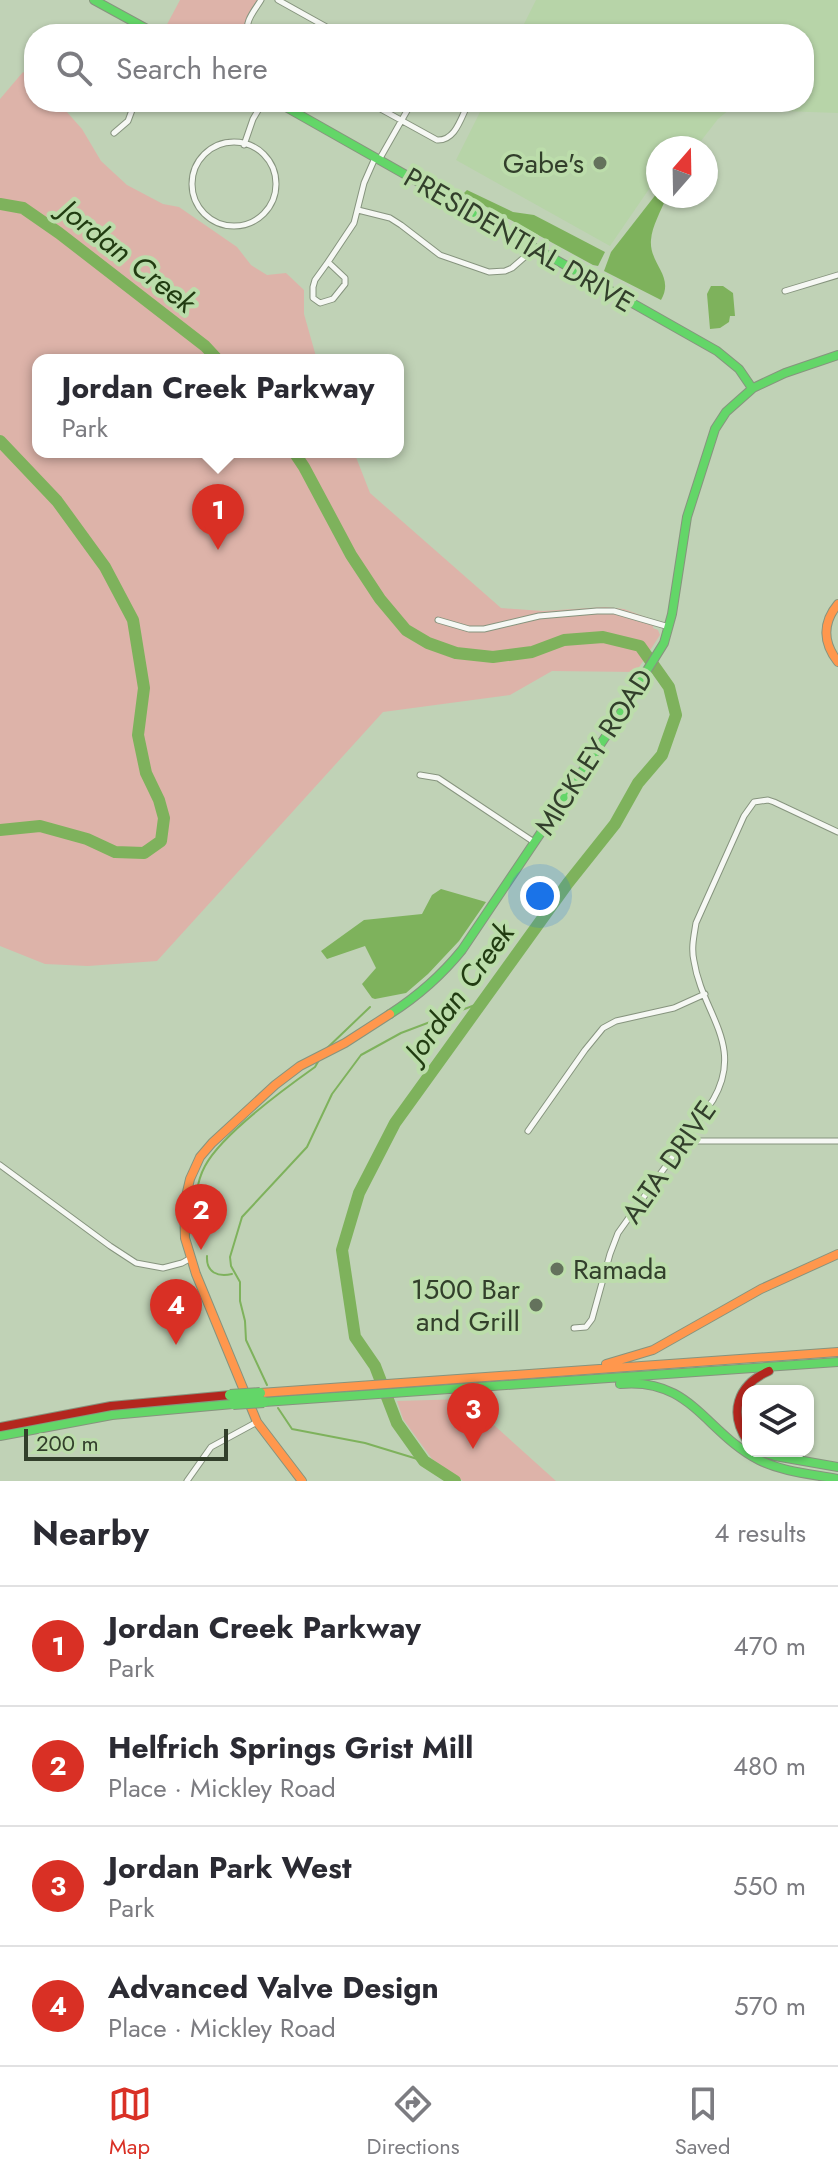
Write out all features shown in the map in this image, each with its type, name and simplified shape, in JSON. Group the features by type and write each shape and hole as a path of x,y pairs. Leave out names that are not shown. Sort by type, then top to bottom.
{"main road":[{"path":"94,0 137,24"},
{"name":"PRESIDENTIAL DRIVE","path":"295,112 722,354 739,369 752,388"},
{"name":"MICKLEY ROAD","path":"302,1481 257,1422 191,1258 185,1238 184,1205 190,1179 200,1157 275,1085 313,1058 333,1049 413,999 443,973 471,938 664,643 687,517 715,429 731,405 752,388 838,355"},
{"path":"838,604 830,612 826,625 826,644 838,662"},
{"path":"577,1371 653,1350 761,1289 838,1254"},
{"path":"0,1427 99,1408 357,1391 838,1352"},
{"path":"510,1385 838,1362"},
{"path":"747,1385 766,1372 804,1365"},
{"path":"436,1385 648,1383 680,1398 758,1459 779,1468 838,1479"},
{"path":"742,1395 736,1419 742,1434"},
{"path":"0,1436 112,1415 232,1400"},
{"path":"781,1457 838,1467"}],"street":[{"path":"247,24 261,0"},
{"path":"278,0 321,24"},
{"path":"114,133 128,121 131,112"},
{"path":"244,145 257,112"},
{"path":"385,112 437,140 452,136 464,112"},
{"path":"328,262 345,278 345,284 333,299 318,303 313,298 313,287 328,262 349,232 364,183 406,112"},
{"path":"227,143 244,145 259,151 270,162 276,177 275,195 269,209 257,219 243,225 227,224 210,218 198,205 192,190 193,174 199,160 211,148 227,143"},
{"path":"358,210 390,218 440,255 489,272 512,268 535,248"},
{"path":"785,291 838,275"},
{"path":"438,620 469,629 484,629 539,616 614,611 669,627"},
{"path":"420,775 438,778 535,842"},
{"name":"ALTA DRIVE","path":"574,1328 589,1324 618,1233 713,1100 725,1072 722,1035 694,964 693,940 696,923 750,805 768,800 838,832"},
{"path":"528,1131 603,1028 616,1021 674,1008 705,994"},
{"path":"684,1141 838,1141"},
{"path":"0,1165 136,1263 163,1268 191,1258"},
{"path":"187,1481 211,1447 257,1422"}],"shaded area":[{"path":"180,0 261,0 248,24 167,24"},
{"path":"536,0 838,0 838,113 811,112 814,112 814,24 524,24"},
{"path":"23,72 24,112 67,112 82,129 101,161 127,185 163,204 179,207 237,247 251,265 267,275 286,273 304,290 304,314 315,354 32,354 32,458 356,458 370,493 501,608 543,611 605,607 624,609 654,620 653,628 660,635 636,672 552,671 510,695 383,712 157,961 88,966 45,964 0,946 0,99"},
{"path":"480,112 726,112 705,136 646,136 646,194 610,246 456,160"},
{"path":"467,190 513,212 534,215 605,252 598,266 463,194"},
{"path":"646,207 662,208 651,240 651,248 665,284 661,300 604,271 611,252"},
{"path":"711,286 723,286 733,293 735,316 730,316 729,322 720,328 710,329 707,294"},
{"path":"441,889 486,902 459,941 406,993 372,998 362,984 376,968 365,946 327,959 321,951 364,920 422,914 432,895"},
{"path":"465,1399 556,1481 463,1481 432,1459 403,1419 397,1401"}],"waterway":[{"name":"Jordan Creek","path":"0,204 23,208 59,233 212,354"},
{"name":"Jordan Creek","path":"0,441 57,501 105,567 133,620 144,688 138,735 146,773 164,818 161,841 144,853 115,852 87,839 40,826 0,830"},
{"name":"Jordan Creek","path":"298,458 351,555 380,599 406,630 428,643 456,653 493,657 532,652 564,640 603,637 640,646 669,687 676,715 662,755 638,783 615,824 568,883 395,1123 359,1193 342,1250 355,1337 375,1366 397,1423 424,1461 455,1481"},
{"path":"267,1385 246,1340 240,1282 231,1266 230,1257 242,1217 307,1147 332,1094 361,1055 401,1033 483,1002"},
{"path":"324,1051 370,1007"},
{"path":"201,1242 194,1233 195,1207 199,1182 213,1153 239,1126 315,1067 319,1060"},
{"path":"207,1256 211,1270 222,1275 232,1274"},
{"path":"278,1408 292,1429 365,1443 424,1461"}],"traffic: fast":[{"path":"94,0 138,24"},
{"path":"295,112 717,351 739,369 752,388"},
{"path":"390,1014 429,985 462,950 608,733 664,643 672,614 687,517 715,429 726,412 753,388 785,373 838,355"},
{"path":"264,1402 838,1362"},
{"path":"620,1384 644,1384 664,1389 681,1398 740,1448 768,1464 838,1479"},
{"path":"230,1395 260,1393"},
{"path":"233,1404 264,1402"},
{"path":"0,1436 112,1415 233,1404"},
{"path":"781,1457 838,1467"}],"traffic: slow":[{"path":"838,604 829,618 826,633 829,648 838,662"},
{"path":"302,1481 257,1422 196,1274 185,1238 184,1205 190,1179 200,1157 212,1143 300,1066 345,1043 390,1014"},
{"path":"606,1364 653,1350 761,1289 838,1254"},
{"path":"260,1393 838,1352"}],"traffic: jam":[{"path":"748,1385 769,1371"},
{"path":"742,1394 737,1410 742,1431"},
{"path":"0,1427 111,1406 230,1395"}],"place":[{"name":"Gabe's","path":"600,163"},
{"name":"Jordan Creek Parkway","path":"218,550"},
{"name":"Helfrich Springs Grist Mill","path":"201,1250"},
{"name":"Ramada","path":"557,1269"},
{"name":"1500 Bar and Grill","path":"536,1305"},
{"name":"Advanced Valve Design","path":"176,1345"},
{"name":"Jordan Park West","path":"473,1449"}]}
